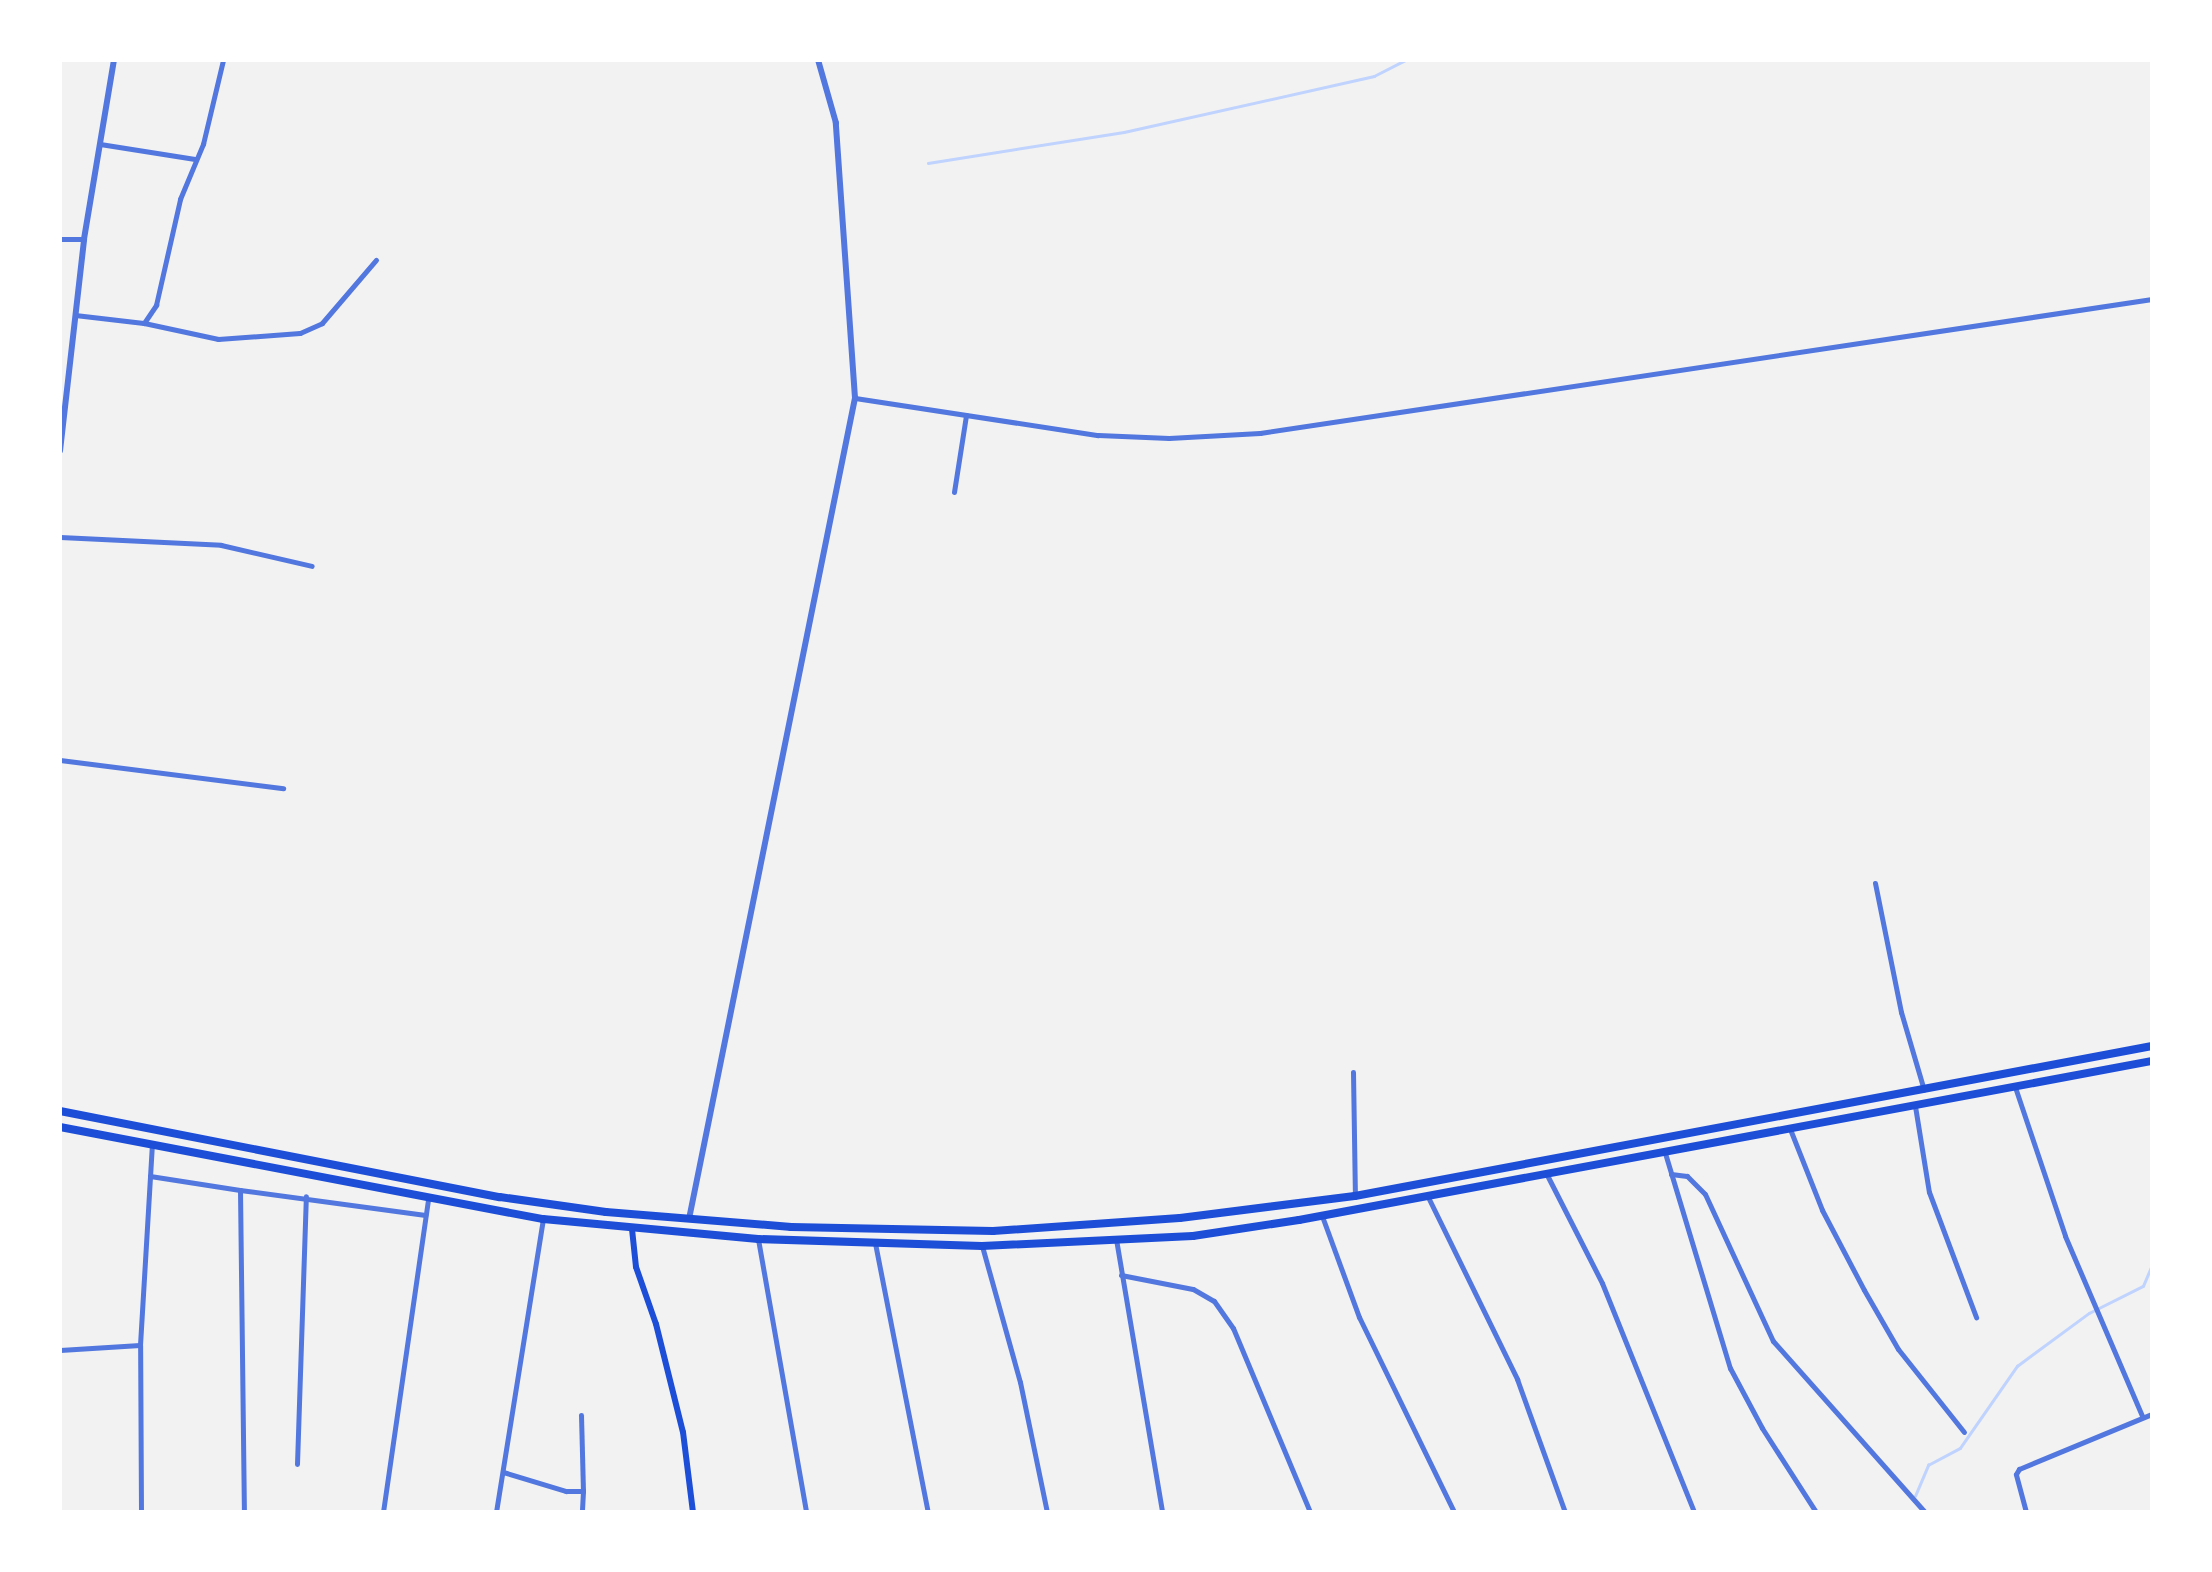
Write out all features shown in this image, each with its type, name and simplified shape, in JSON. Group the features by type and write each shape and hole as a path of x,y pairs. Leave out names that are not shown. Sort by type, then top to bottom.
{"highway":[{"path":"60,1111 500,1196 689,1220 811,1228 993,1230 1163,1220 1356,1196 2152,1046"},
{"path":"60,1127 543,1219 758,1239 982,1246 1193,1236 1322,1216 2152,1061"}],"main road":[{"path":"632,1229 636,1267 656,1324 682,1432 693,1512"}],"street":[{"path":"60,451 84,240 114,60"},
{"path":"144,323 156,305 180,199 223,60"},
{"path":"689,1220 855,398 836,123 818,60"},
{"path":"100,144 195,159"},
{"path":"60,239 84,240"},
{"path":"75,315 144,323 218,339 300,333 322,323 376,260"},
{"path":"855,398 1098,435 1169,438 1260,433 2152,300"},
{"path":"954,492 966,414"},
{"path":"60,537 220,545 312,566"},
{"path":"60,760 283,788"},
{"path":"1875,883 1901,1012 1924,1090"},
{"path":"1352,1072 1356,1196"},
{"path":"2015,1087 2092,1305 2142,1416"},
{"path":"1915,1106 1929,1192 1976,1317"},
{"path":"1790,1129 1822,1210 1881,1320 1898,1349 1964,1432"},
{"path":"142,1512 140,1345 152,1144"},
{"path":"1664,1153 1730,1368 1762,1428 1816,1512"},
{"path":"1672,1174 1687,1176 1705,1194 1773,1341 1908,1497 1923,1509"},
{"path":"1547,1175 1602,1283 1694,1512"},
{"path":"150,1176 426,1215"},
{"path":"240,1190 244,1512"},
{"path":"297,1464 306,1196"},
{"path":"384,1512 428,1197"},
{"path":"1428,1197 1517,1379 1565,1512"},
{"path":"1322,1216 1359,1317 1454,1512"},
{"path":"496,1512 543,1219"},
{"path":"758,1239 806,1512"},
{"path":"1116,1240 1162,1512"},
{"path":"875,1243 928,1512"},
{"path":"982,1246 1020,1382 1047,1512"},
{"path":"1122,1274 1194,1289 1214,1301 1233,1328 1310,1512"},
{"path":"60,1350 140,1345"},
{"path":"581,1414 582,1512"},
{"path":"2026,1512 2016,1474 2018,1468 2152,1414"},
{"path":"503,1472 566,1490 583,1490"}],"waterway":[{"path":"928,163 1124,132 1374,76 1405,60"},
{"path":"1915,1496 1928,1465 1960,1448 2017,1366 2089,1313 2143,1286 2152,1265"}]}
